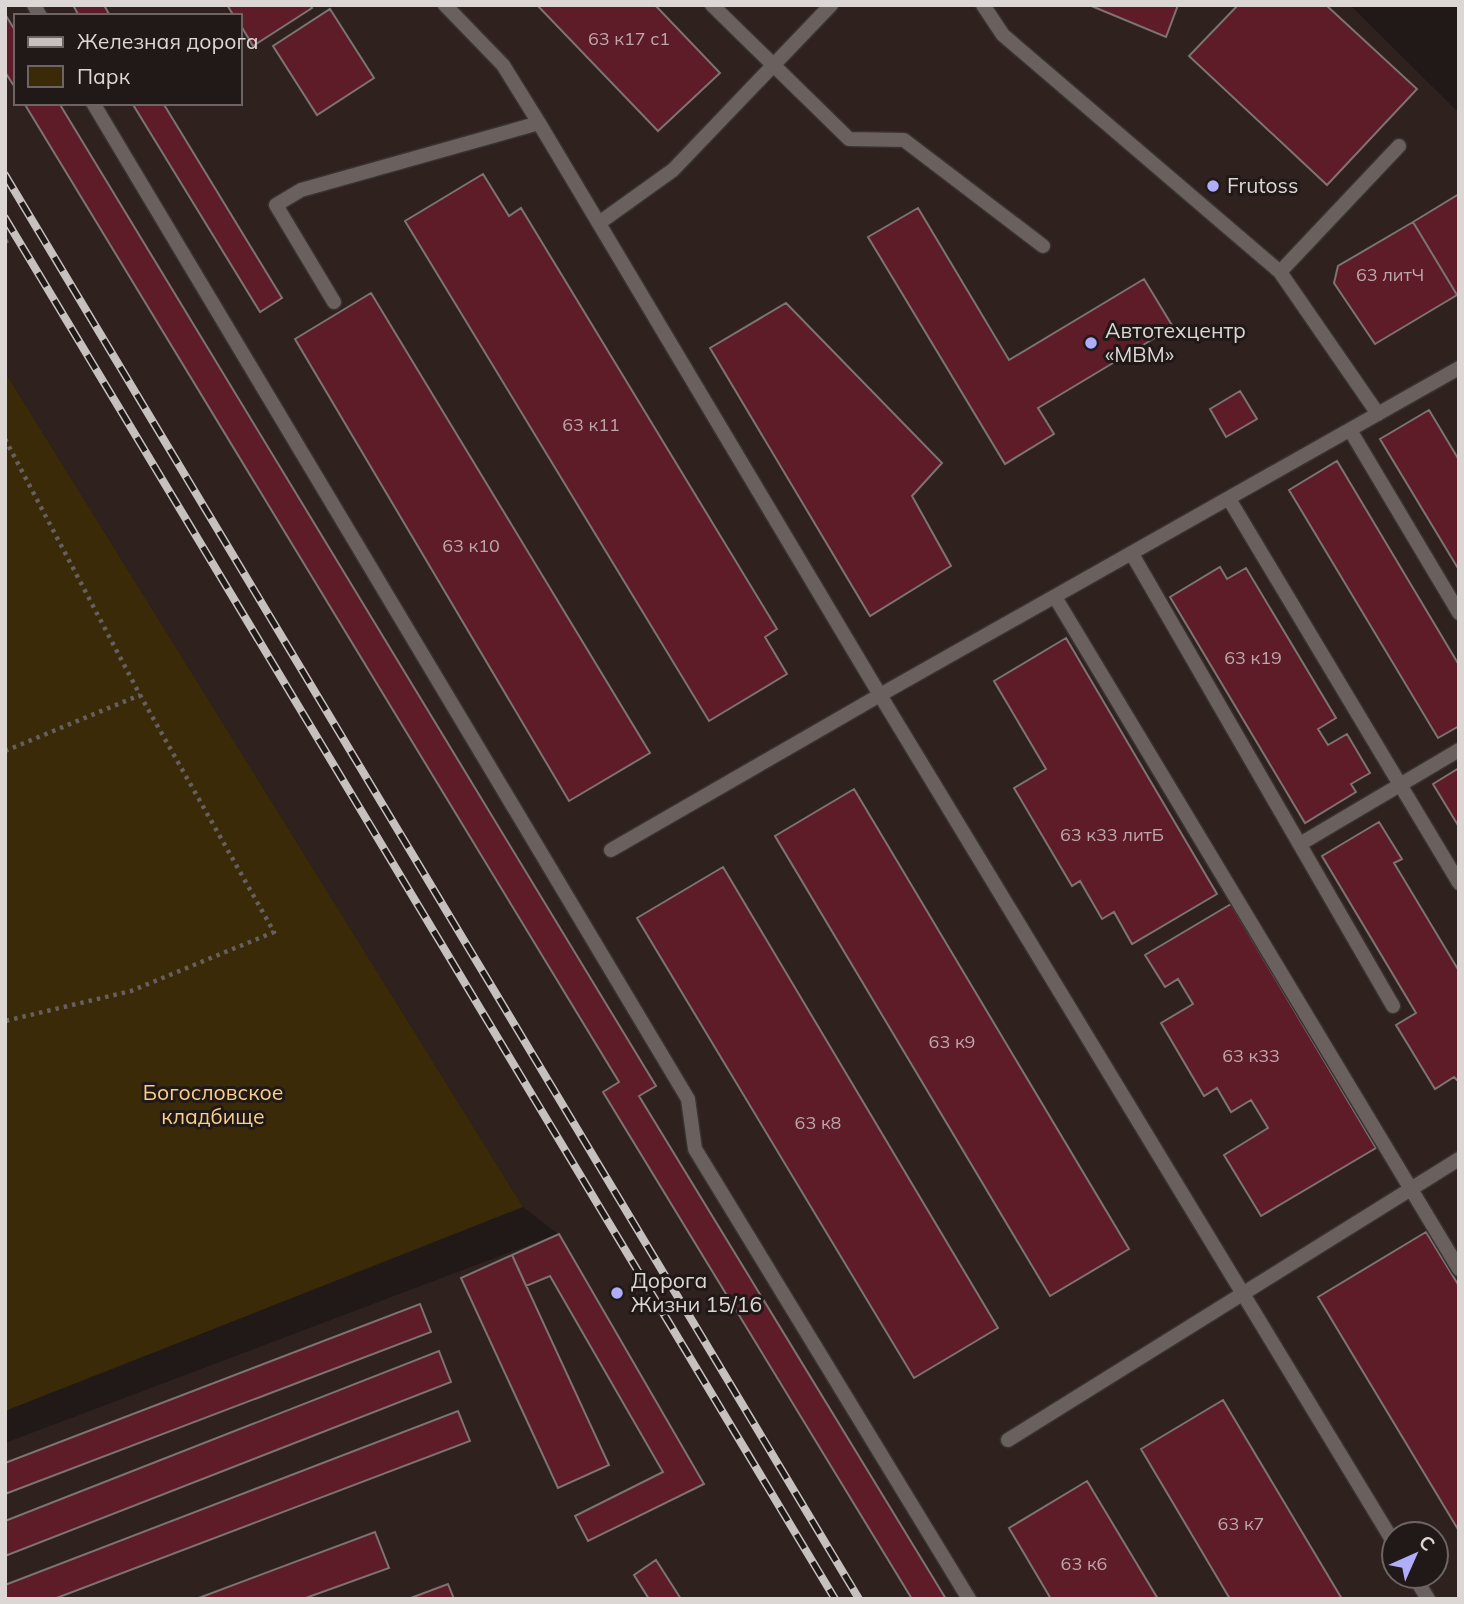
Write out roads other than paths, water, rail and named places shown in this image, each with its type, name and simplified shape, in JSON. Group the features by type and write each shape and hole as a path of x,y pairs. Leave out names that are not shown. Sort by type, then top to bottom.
{"lane":[{"path":"445,5 503,65 539,123 880,695 1380,1520"},
{"path":"712,5 849,139 904,140 1043,246"},
{"path":"599,223 673,170 831,5"},
{"path":"984,5 1003,35 1280,272 1378,414"},
{"path":"94,105 688,1099 695,1149 969,1599"},
{"path":"334,302 276,205 301,190 539,123"},
{"path":"1280,272 1399,146"},
{"path":"611,850 1378,414 1456,374"},
{"path":"1350,430 1459,613"},
{"path":"1229,499 1459,883"},
{"path":"1132,554 1393,1006"},
{"path":"1055,597 1459,1269"},
{"path":"1300,845 1459,750"},
{"path":"1009,1440 1459,1159"}],"railway":[{"path":"5,175 859,1599"},
{"path":"5,218 835,1599"}],"place":[{"name":"Frutoss","path":"1213,186"},
{"name":"Автотехцентр «МВМ»","path":"1091,343"},
{"name":"Дорога Жизни 15/16","path":"617,1293"}],"park label":[{"name":"Богословское кладбище","path":"213,1105"}]}
